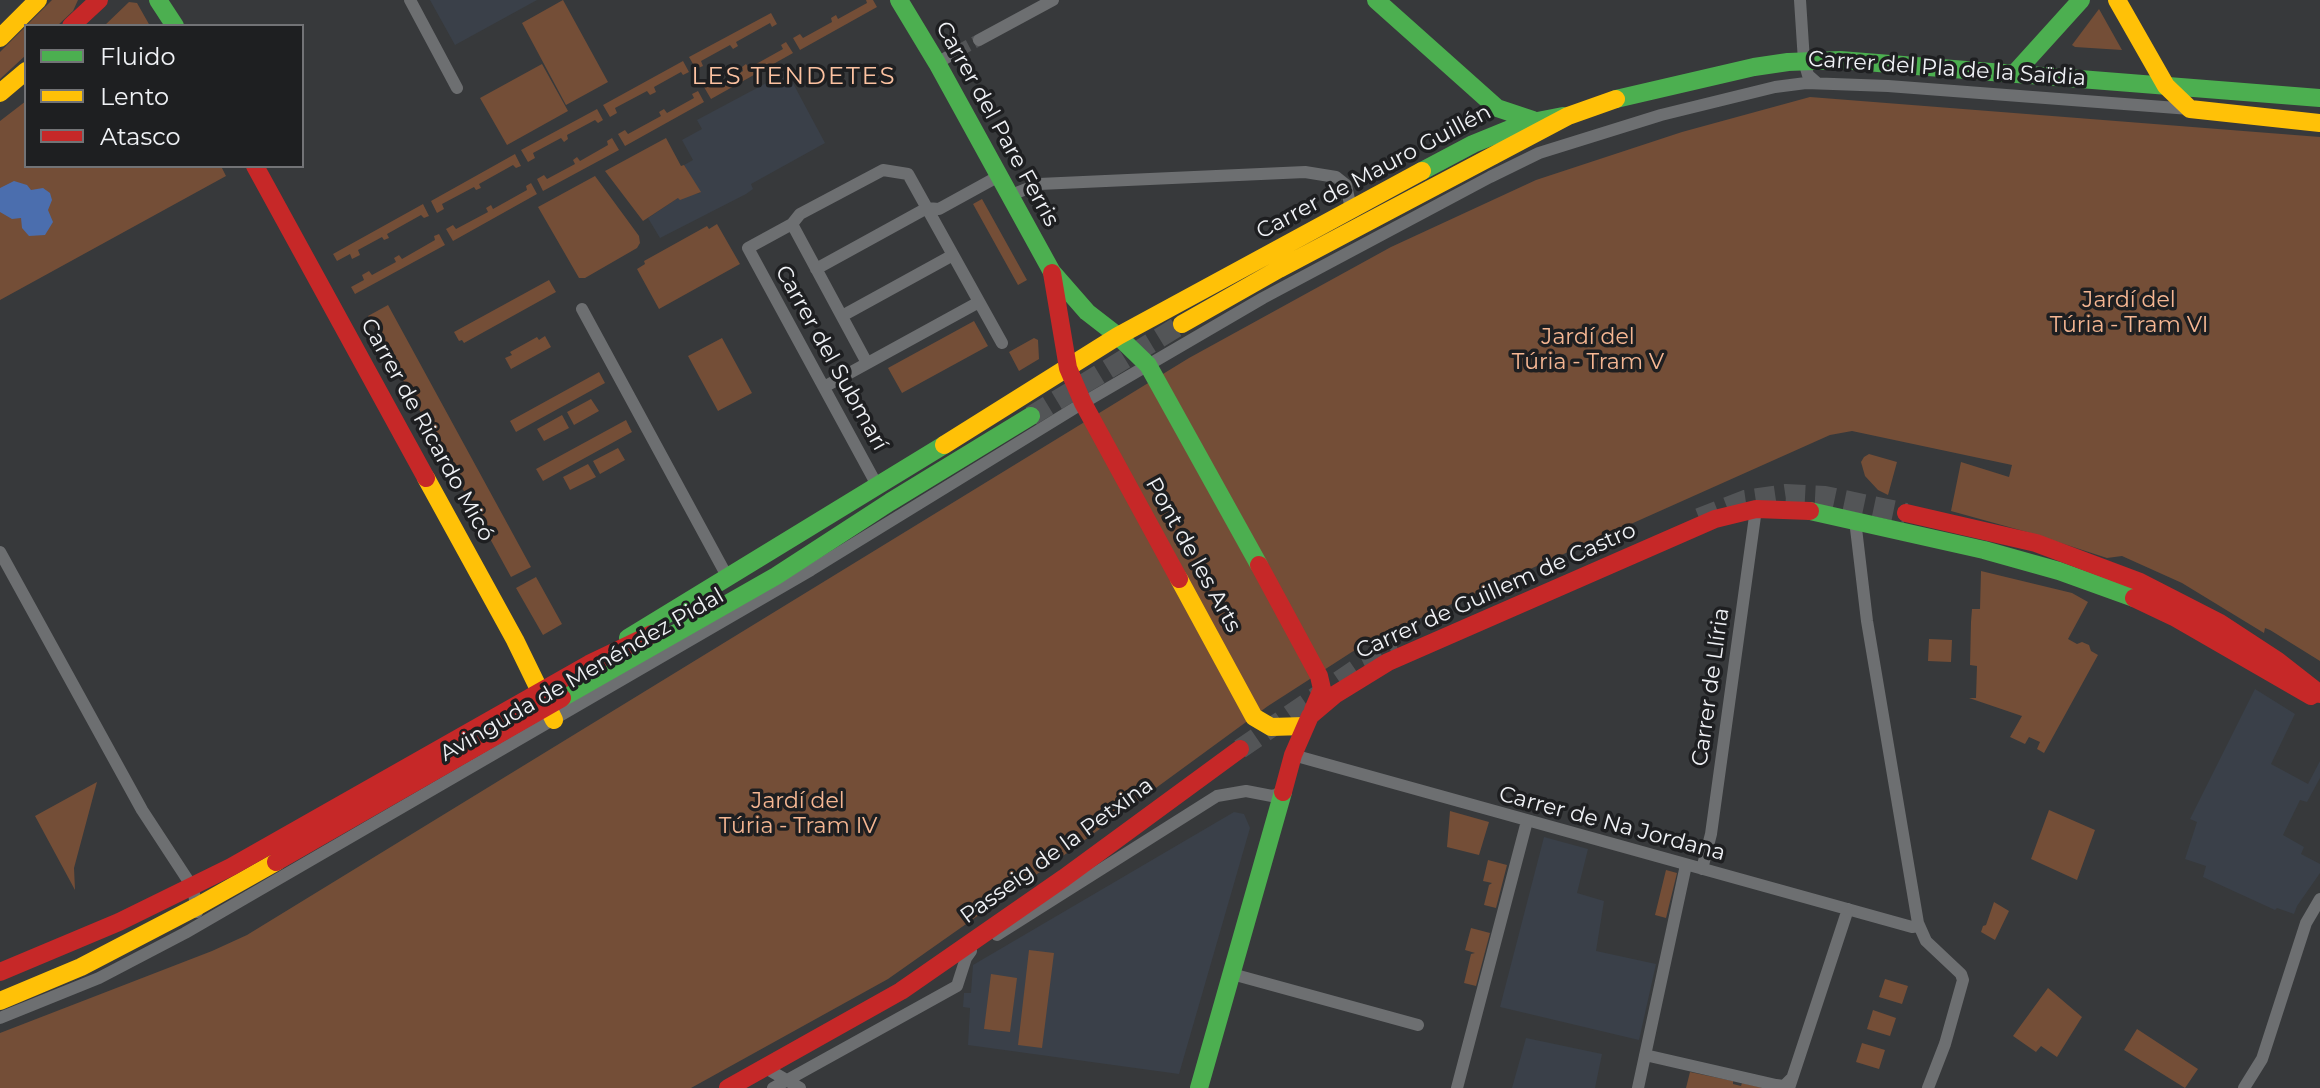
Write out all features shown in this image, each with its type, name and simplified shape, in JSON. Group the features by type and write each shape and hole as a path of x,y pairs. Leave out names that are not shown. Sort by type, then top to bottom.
{"main road":[{"path":"0,38 38,0"},
{"path":"79,14 99,0"},
{"path":"158,0 174,24"},
{"name":"Carrer del Pare Ferris","path":"899,0 935,58 1052,272 1087,312 1118,336"},
{"path":"909,0 935,58"},
{"path":"1376,0 1497,108 1533,120"},
{"name":"Carrer del Pla de la Saïdia","path":"2014,74 2081,0"},
{"path":"2117,0 2166,86 2190,109"},
{"name":"Carrer del Pla de la Saïdia","path":"1568,116 1593,105 1754,67 1840,60 2320,98"},
{"path":"0,93 24,73"},
{"name":"Carrer del Pla de la Saïdia","path":"2190,109 2320,120"},
{"name":"Carrer de Mauro Guillén","path":"1118,336 1473,144 1533,120 1568,116"},
{"name":"Carrer de Mauro Guillén","path":"1182,324 1279,269 1568,116"},
{"name":"Carrer de Ricardo Micó","path":"256,168 515,640 547,707"},
{"name":"Carrer del Pare Ferris","path":"1052,272 1068,368"},
{"path":"1118,336 1153,371 1318,673 1322,689 1293,755 1199,1088"},
{"name":"Avinguda de Menéndez Pidal","path":"0,972 119,922 547,707 589,664 1118,336"},
{"name":"Pont de les Arts","path":"1068,368 1087,410 1254,717 1271,727 1307,721"},
{"name":"Avinguda de Menéndez Pidal","path":"0,1001 81,967 198,906 776,576 1031,416"},
{"name":"Avinguda de Menéndez Pidal","path":"589,664 672,624 890,502"},
{"name":"Carrer de Guillem de Castro","path":"1307,721 1322,704 1355,682 1415,650 1715,519 1756,509 1807,510 1855,520 2027,562 2123,593 2204,632 2320,701"},
{"path":"1906,513 2036,543 2140,582 2229,629 2278,661 2320,694"},
{"name":"Passeig de la Petxina","path":"728,1088 901,991 1064,878 1240,749"}],"street":[{"path":"410,0 457,88"},
{"path":"979,40 1053,0"},
{"path":"1800,0 1804,61 1808,75 1816,82"},
{"path":"935,58 958,51"},
{"name":"Carrer del Pla de la Saïdia","path":"1153,371 1333,260 1490,177 1564,144 1689,108 1775,87 1816,82 2190,109"},
{"path":"792,224 800,214 883,170 908,174 1002,343"},
{"path":"1011,195 1039,184 1305,172 1336,177 1346,185 1351,209"},
{"path":"816,269 927,208 939,209 999,176"},
{"name":"Carrer del Submarí","path":"867,363 792,224 748,248 878,487"},
{"path":"842,316 953,255"},
{"path":"824,387 979,302"},
{"path":"582,309 728,578"},
{"path":"1087,410 1153,371"},
{"name":"Avinguda de Menéndez Pidal","path":"0,1018 99,978 199,925 547,707 811,570 1087,410"},
{"name":"Carrer de Llíria","path":"1702,869 1711,834 1756,509"},
{"path":"1855,520 1867,621 1918,923 1926,941 1961,974 1963,980 1945,1044 1928,1088"},
{"path":"0,552 142,810 192,886 198,906"},
{"name":"Carrer de Na Jordana","path":"1293,755 1914,927 1918,923"},
{"name":"Passeig de la Petxina","path":"901,991 1101,872 1217,796 1246,791 1272,796 1285,787"},
{"path":"1457,1088 1527,821"},
{"path":"1638,1088 1686,865"},
{"path":"2244,1088 2254,1075 2266,1048 2306,923 2320,899"},
{"name":"Avinguda de Menéndez Pidal","path":"99,978 189,924 198,906"},
{"path":"1645,1055 1784,1086 1790,1083 1848,909"},
{"name":"Passeig de la Petxina","path":"773,1088 957,986 971,951"},
{"path":"1232,974 1418,1025"},
{"path":"764,1067 800,1088"}],"shaded area":[{"path":"430,0 537,0 455,45"},
{"path":"787,72 825,143 751,184 753,189 746,194 660,238 648,218 678,198 700,193 684,165 693,160 682,140 702,129 697,120"},
{"path":"2255,689 2295,714 2271,764 2308,784 2320,761 2320,778 2307,802 2300,800 2283,835 2304,847 2301,854 2320,864 2320,873 2294,914 2275,910 2203,877 2206,866 2185,859 2197,822 2190,819"},
{"path":"1234,812 1244,814 1250,828 1179,1074 968,1045 970,1008 963,1007 964,993 971,993 973,965"},
{"path":"1544,837 1588,849 1577,893 1604,901 1596,951 1656,964 1639,1040 1500,1007"},
{"path":"1526,1038 1602,1054 1595,1088 1512,1088"}],"green space":[{"path":"52,0 78,0 73,11 59,24 28,24"},
{"path":"563,0 608,82 566,105 522,23"},
{"path":"866,0 873,0 877,7 800,50 793,38 800,34 803,38 832,22 831,18 836,15 838,19 867,3"},
{"path":"129,2 137,3 149,24 106,24"},
{"path":"2099,9 2122,50 2072,45"},
{"path":"771,13 777,24 772,27 770,23 736,42 738,46 733,49 730,45 701,61 703,66 696,69 689,57"},
{"path":"24,28 24,57 0,79 0,52"},
{"path":"786,42 793,53 711,99 704,87 711,83 714,87 743,71 742,67 746,64 749,68 783,49 781,45"},
{"path":"683,61 689,72 683,75 681,72 654,87 656,92 650,95 647,91 615,108 617,113 610,117 603,105"},
{"path":"542,64 568,111 507,145 480,98"},
{"path":"698,91 704,102 625,146 618,134 625,130 628,134 661,116 659,112 664,109 667,113 694,98 692,94"},
{"path":"1810,97 2320,137 2320,661 2270,630 2265,628 2264,633 2182,583 2122,556 2107,558 1951,511 1961,462 2009,477 2012,465 1852,431 1830,435 1369,641 1268,706 888,979 691,1088 0,1088 0,1033 247,935 1189,358 1391,247 1536,180 1682,132"},
{"path":"24,103 24,168 222,168 226,176 0,300 0,121"},
{"path":"597,109 603,120 598,123 595,120 567,135 568,139 564,142 561,138 533,153 535,158 528,162 521,150"},
{"path":"612,138 619,150 543,191 537,179 544,175 547,179 575,164 573,160 577,157 580,161 608,145 607,141"},
{"path":"666,138 681,166 684,165 701,192 680,200 678,198 643,221 605,171"},
{"path":"515,154 521,166 516,168 513,165 479,184 481,188 476,190 474,187 442,204 444,209 437,213 431,201"},
{"path":"595,176 639,236 640,243 637,248 585,278 579,278 538,207"},
{"path":"531,183 537,194 453,241 446,229 453,225 456,229 488,212 486,208 491,205 493,209 527,190 526,186"},
{"path":"982,199 1027,280 1018,285 973,204"},
{"path":"423,204 429,216 424,218 421,215 387,234 389,238 384,240 382,237 358,250 360,255 352,259 350,254 337,261 333,254"},
{"path":"717,224 740,264 659,309 637,269 645,264 644,261 707,226 709,229"},
{"path":"439,234 445,245 355,294 351,287 364,280 362,275 369,271 372,275 396,262 394,258 399,255 402,259 435,240 434,236"},
{"path":"549,280 556,292 464,343 459,341 454,332"},
{"path":"388,305 531,567 511,577 368,316"},
{"path":"974,321 988,346 902,393 888,368"},
{"path":"545,336 551,347 511,369 505,358 512,355 510,352 537,337 539,340"},
{"path":"722,338 752,393 718,411 688,356"},
{"path":"1034,338 1038,340 1039,359 1019,371 1009,352"},
{"path":"599,372 605,383 516,432 510,421"},
{"path":"591,399 599,411 574,425 567,412"},
{"path":"562,415 569,428 544,441 537,429"},
{"path":"626,420 632,432 543,481 536,469"},
{"path":"618,448 625,460 600,474 593,461"},
{"path":"1869,454 1897,462 1888,495 1878,490 1865,476 1861,462"},
{"path":"588,464 596,477 570,490 563,477"},
{"path":"1981,571 2072,593 2088,602 2068,639 2089,645 2091,651 2098,655 2044,753 2037,749 2040,742 2029,737 2025,744 2010,737 2022,716 1969,698 1976,698 1977,666 1970,665 1971,622 1972,609 1980,609"},
{"path":"536,577 562,624 543,635 516,588"},
{"path":"1929,639 1952,640 1951,662 1928,661"},
{"path":"97,782 74,868 75,890 35,816"},
{"path":"2049,810 2095,830 2077,880 2031,859"},
{"path":"1450,811 1489,822 1479,855 1447,847"},
{"path":"1488,860 1507,865 1496,908 1484,905 1492,883 1483,881"},
{"path":"1666,870 1677,873 1666,918 1655,915"},
{"path":"1994,902 2009,911 1995,940 1981,932"},
{"path":"1471,928 1490,933 1476,986 1464,983 1471,954 1475,953 1465,950"},
{"path":"1029,950 1054,953 1042,1048 1018,1045"},
{"path":"991,974 1017,978 1010,1032 984,1029"},
{"path":"1885,979 1908,986 1902,1004 1879,997"},
{"path":"2048,988 2082,1017 2057,1057 2041,1046 2036,1052 2013,1036"},
{"path":"1873,1010 1896,1018 1890,1036 1867,1029"},
{"path":"2137,1029 2198,1069 2185,1088 2124,1050"},
{"path":"1862,1043 1885,1050 1879,1069 1856,1062"},
{"path":"1690,1072 1733,1081 1733,1084 1741,1086 1742,1083 1764,1088 1686,1088"}],"water":[{"path":"14,181 27,185 31,190 43,188 50,193 52,200 48,210 53,222 45,235 29,236 22,228 21,218 12,219 0,212 0,188"}],"tunnel":[{"path":"958,51 979,40"},
{"path":"1031,416 1182,324"},
{"path":"1699,518 1745,500 1786,494 1825,496 1906,513"},
{"path":"1240,749 1358,668 1398,649"}],"traffic: fast":[{"path":"158,0 174,24"},
{"path":"899,0 1052,272 1087,312 1148,365 1259,565"},
{"path":"1376,0 1497,108 1533,120"},
{"path":"2014,74 2081,0"},
{"path":"1616,99 1754,67 1840,60 2320,98"},
{"path":"1422,171 1473,144 1522,124 1563,116"},
{"path":"562,698 776,576 1031,416"},
{"path":"628,638 944,445"},
{"path":"1810,511 1984,550 2059,571 2134,598"},
{"path":"1199,1088 1283,792"}],"traffic: slow":[{"path":"0,38 38,0"},
{"path":"2117,0 2166,86 2190,109 2320,123"},
{"path":"0,93 24,73"},
{"path":"1182,324 1279,269 1568,116 1616,99"},
{"path":"944,445 1118,336 1422,171"},
{"path":"426,478 515,640 554,720"},
{"path":"1179,579 1254,717 1271,727 1304,726"},
{"path":"0,1001 81,967 276,862"}],"traffic: jam":[{"path":"73,24 99,0"},
{"path":"256,168 426,478"},
{"path":"1052,273 1068,368 1083,403 1179,579"},
{"path":"1283,792 1293,755 1310,716 1336,694 1388,662 1715,519 1756,509 1810,511"},
{"path":"1906,513 2036,543 2140,582 2220,623 2278,661 2320,694"},
{"path":"1259,565 1319,676 1322,689 1313,710"},
{"path":"2134,598 2174,617 2311,696"},
{"path":"0,972 119,922 231,867 589,664 652,634"},
{"path":"276,862 562,698"},
{"path":"728,1088 901,991 1064,878 1240,749"}],"district":[{"name":"LES TENDETES","path":"794,77"}],"park label":[{"name":"Jardí del Túria - Tram VI","path":"2129,314"},
{"name":"Jardí del Túria - Tram V","path":"1588,350"},
{"name":"Jardí del Túria - Tram IV","path":"798,814"}]}
